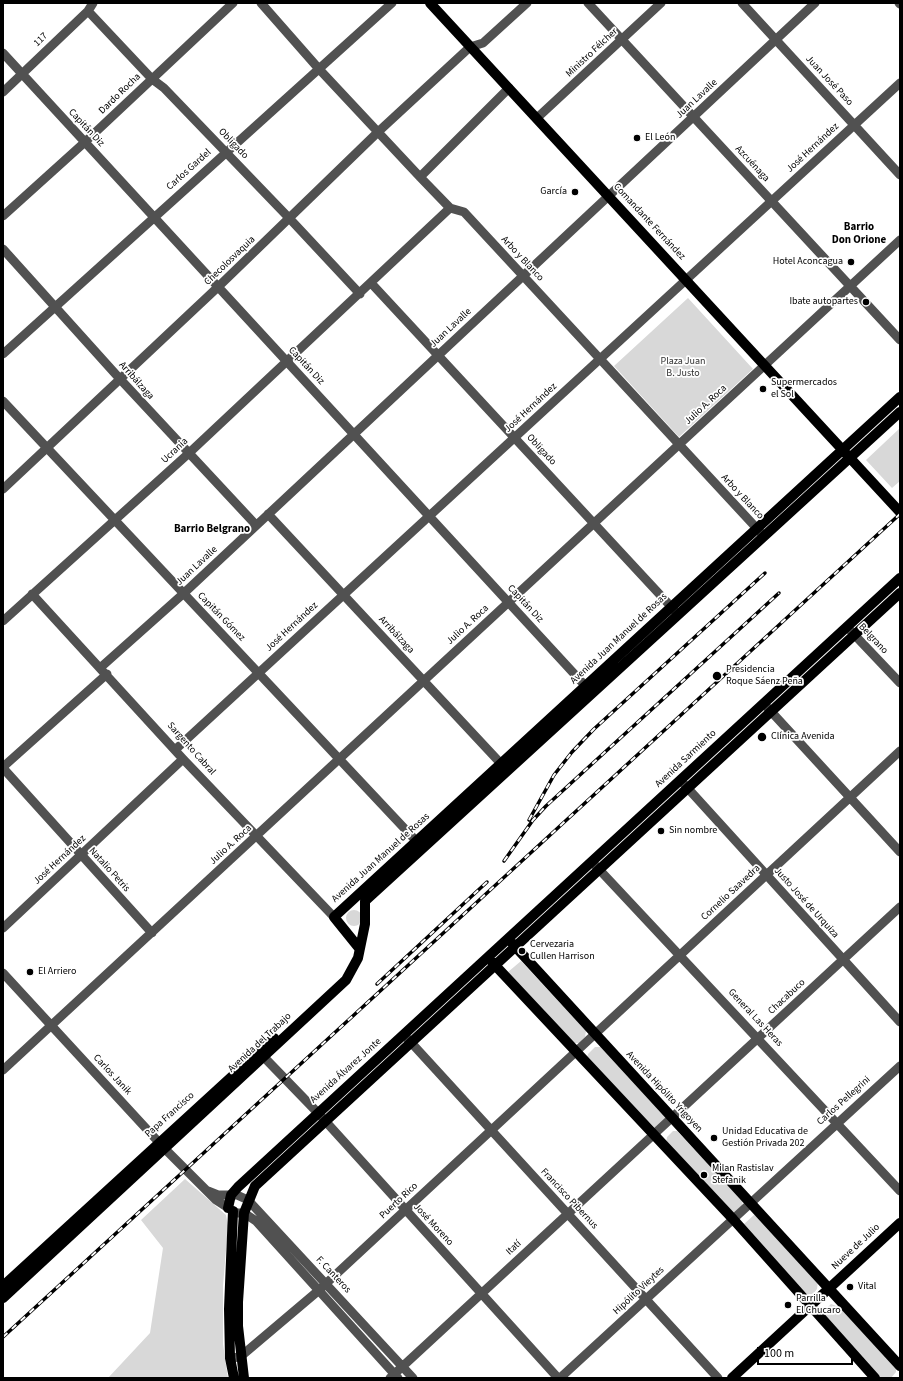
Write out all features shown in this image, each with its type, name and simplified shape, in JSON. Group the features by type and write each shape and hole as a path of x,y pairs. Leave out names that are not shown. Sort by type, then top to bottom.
{"main road":[{"name":"Comandante Fernández","path":"430,3 900,512"},
{"name":"Avenida Juan Manuel de Rosas","path":"760,533 842,450 900,397"},
{"name":"Avenida Juan Manuel de Rosas","path":"364,904 365,901 420,845 760,533 850,458 900,412"},
{"name":"Avenida Sarmiento","path":"488,958 900,578"},
{"path":"234,1378 244,1213 248,1200 255,1186 516,948 900,593"},
{"name":"Avenida Juan Manuel de Rosas","path":"359,948 334,917 420,845"},
{"path":"352,901 359,901 364,904 365,924 359,948"},
{"path":"348,933 358,931 365,924"},
{"name":"Avenida Hipólito Yrigoyen","path":"508,939 594,1035 900,1366"},
{"name":"Avenida del Trabajo","path":"162,1145 261,1054 346,980 355,964 359,948"},
{"path":"488,958 733,1219 875,1378"},
{"name":"Avenida Álvarez Jonte","path":"231,1194 488,958"},
{"path":"3,1298 162,1145"},
{"name":"Papa Francisco","path":"3,1286 162,1145"},
{"path":"231,1194 229,1309 235,1357 244,1378"},
{"name":"Nueve de Julio","path":"732,1378 900,1223"}],"street":[{"name":"Dardo Rocha","path":"3,216 85,142 233,3"},
{"name":"Arbo y Blanco","path":"261,3 319,69 450,208 464,212 760,533"},
{"name":"Carlos Gardel","path":"3,354 225,152 392,3"},
{"name":"Checolosvaquia","path":"3,489 290,219 378,132 470,47 483,43 527,3"},
{"name":"Azcuénaga","path":"588,3 900,340"},
{"name":"Ministro Félcher","path":"536,118 662,3"},
{"name":"Juan José Paso","path":"742,3 900,175"},
{"name":"Juan Lavalle","path":"3,767 256,525 815,3"},
{"name":"Obligado","path":"92,5 152,79 164,88 360,294"},
{"name":"117","path":"3,92 92,5"},
{"name":"Capitán Diz","path":"3,53 589,690"},
{"name":"José Hernández","path":"176,749 900,83"},
{"path":"420,177 509,88"},
{"path":"360,294 450,208"},
{"name":"Julio A. Roca","path":"3,1070 900,240"},
{"name":"Arribálzaga","path":"3,248 188,454 256,525"},
{"name":"Obligado","path":"372,283 675,611"},
{"name":"Ucrania","path":"5,615 32,594 114,522 360,294"},
{"name":"Capitán Gómez","path":"3,402 114,522 259,673 420,845"},
{"name":"Arribálzaga","path":"268,514 505,767"},
{"name":"Sargento Cabral","path":"32,594 183,758 334,917"},
{"name":"Belgrano","path":"847,627 900,683"},
{"path":"764,704 900,852"},
{"name":"Cornelio Saavedra","path":"576,1051 900,751"},
{"name":"José Hernández","path":"3,928 82,856 183,758"},
{"name":"Natalio Petris","path":"3,767 152,933"},
{"name":"Justo José de Urquiza","path":"681,780 687,789 900,1022"},
{"name":"General Las Heras","path":"592,861 759,1038 900,1191"},
{"name":"Chacabuco","path":"653,1135 900,907"},
{"name":"Carlos Janik","path":"3,973 162,1145 221,1204 230,1209"},
{"name":"Francisco Pibernus","path":"404,1035 718,1378"},
{"name":"Puerto Rico","path":"235,1357 318,1291 576,1051"},
{"name":"José Moreno","path":"261,1054 318,1113 404,1211 559,1378"},
{"name":"Carlos Pellegrini","path":"733,1219 836,1122 900,1066"},
{"name":"Itatí","path":"394,1377 481,1294 653,1135"},
{"path":"207,1190 218,1195 231,1194"},
{"name":"F. Canteros","path":"231,1194 248,1200 413,1378"},
{"path":"230,1209 237,1214 244,1213 256,1221 394,1377"},
{"name":"Hipólito Vieytes","path":"559,1378 733,1219"}],"green space":[{"name":"Plaza Juan B. Justo","path":"688,298 753,369 679,437 614,366"},
{"path":"900,428 900,481 892,488 866,460"},
{"path":"354,910 360,912 362,918 360,924 354,926 348,924 346,918 348,912"},
{"path":"521,961 586,1031 585,1037 579,1043 572,1043 508,972"},
{"path":"595,1047 601,1047 665,1115 665,1120 655,1128 587,1058 588,1054"},
{"path":"673,1131 677,1131 743,1201 742,1205 735,1212 731,1213 666,1143 667,1137"},
{"path":"185,1179 226,1215 228,1226 223,1286 223,1344 228,1378 108,1378 150,1333 163,1248 141,1220"},
{"path":"754,1215 758,1216 818,1281 817,1289 813,1294 807,1295 745,1229 744,1224"},
{"path":"831,1304 839,1307 896,1367 896,1372 891,1378 881,1378 825,1316 825,1310"}],"railway":[{"path":"3,1337 900,514"},
{"path":"529,820 554,775 572,752 594,729 765,573"},
{"path":"504,861 533,820 546,806 779,593"},
{"path":"377,984 487,882"}],"place":[{"name":"El León","path":"637,138"},
{"name":"García","path":"575,192"},
{"name":"Hotel Aconcagua","path":"851,262"},
{"name":"Ibate autopartes","path":"866,302"},
{"name":"Supermercados el Sol","path":"763,389"},
{"name":"Presidencia Roque Sáenz Peña","path":"717,676"},
{"name":"Clínica Avenida","path":"762,737"},
{"name":"Sin nombre","path":"661,831"},
{"name":"Cervezaria Cullen Harrison","path":"522,951"},
{"name":"El Arriero","path":"30,972"},
{"name":"Unidad Educativa de Gestión Privada 202","path":"714,1138"},
{"name":"Milan Rastislav Stefanik","path":"704,1175"},
{"name":"Vital","path":"850,1287"},
{"name":"Parrilla El Chucaro","path":"788,1305"}],"district":[{"name":"Barrio Don Orione","path":"859,234"},
{"name":"Barrio Belgrano","path":"212,530"}]}
